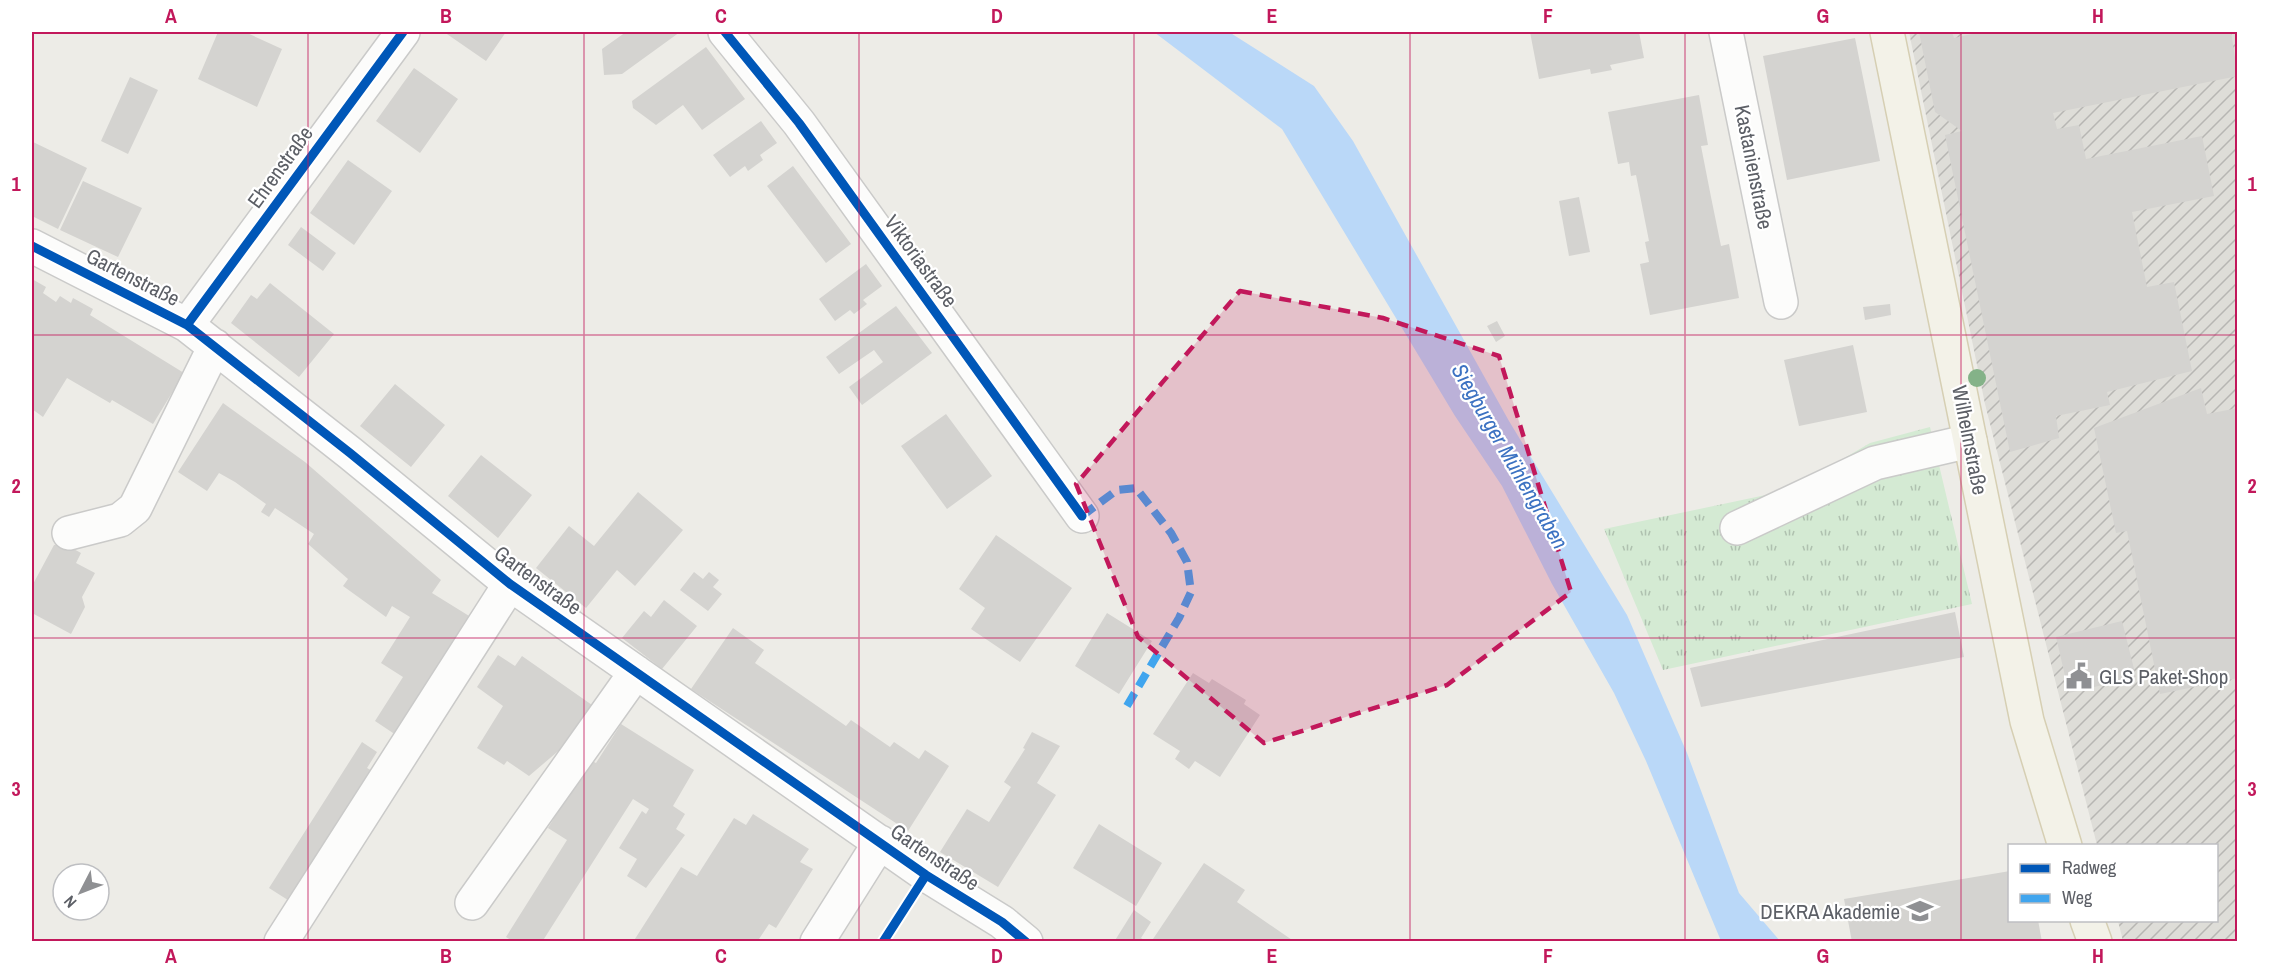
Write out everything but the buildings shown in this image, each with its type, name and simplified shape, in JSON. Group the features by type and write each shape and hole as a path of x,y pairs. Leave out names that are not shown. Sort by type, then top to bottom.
{"main road":[{"name":"Wilhelmstraße","path":"1887,32 2027,721 2064,844"},
{"path":"2087,922 2094,942"}],"street":[{"name":"Ehrenstraße","path":"187,325 403,32"},
{"name":"Viktoriastraße","path":"725,32 799,123 1082,516"},
{"name":"Kastanienstraße","path":"1726,32 1781,302"},
{"name":"Gartenstraße","path":"32,246 187,325 510,584 880,842 1002,922 1026,942"},
{"path":"69,533 120,520 135,508 215,346"},
{"path":"1737,528 1875,463 1970,441"},
{"path":"280,942 510,584"},
{"path":"472,903 636,672"},
{"path":"817,942 880,842"}],"highlighted area":[{"path":"1240,291 1383,318 1499,356 1571,592 1447,685 1264,743 1138,637 1076,484"}],"shaded area":[{"path":"1909,32 2237,32 2237,941 2123,941 2118,922 2218,922 2218,844 2097,844 1985,404"}],"green space":[{"path":"1930,427 1972,604 1663,670 1604,529 1790,490 1870,443"}],"water":[{"name":"Siegburger Mühlengraben","path":"1154,32 1229,32 1314,86 1353,141 1509,421 1627,615 1687,753 1739,893 1780,941 1721,941 1646,761 1614,693 1552,584 1502,486 1455,416 1282,129"}],"marked path":[{"path":"1082,516 1117,490 1136,488 1171,533 1187,562 1191,592 1179,618 1124,711"}],"cycle path":[{"path":"187,325 403,32"},
{"path":"725,32 799,123 1082,516"},
{"path":"32,246 187,325 350,453 510,584 926,875 1002,922 1026,942"},
{"path":"883,942 926,875"}],"place":[{"name":"GLS Paket-Shop","path":"2079,676"},
{"name":"DEKRA Akademie","path":"1920,911"}]}
